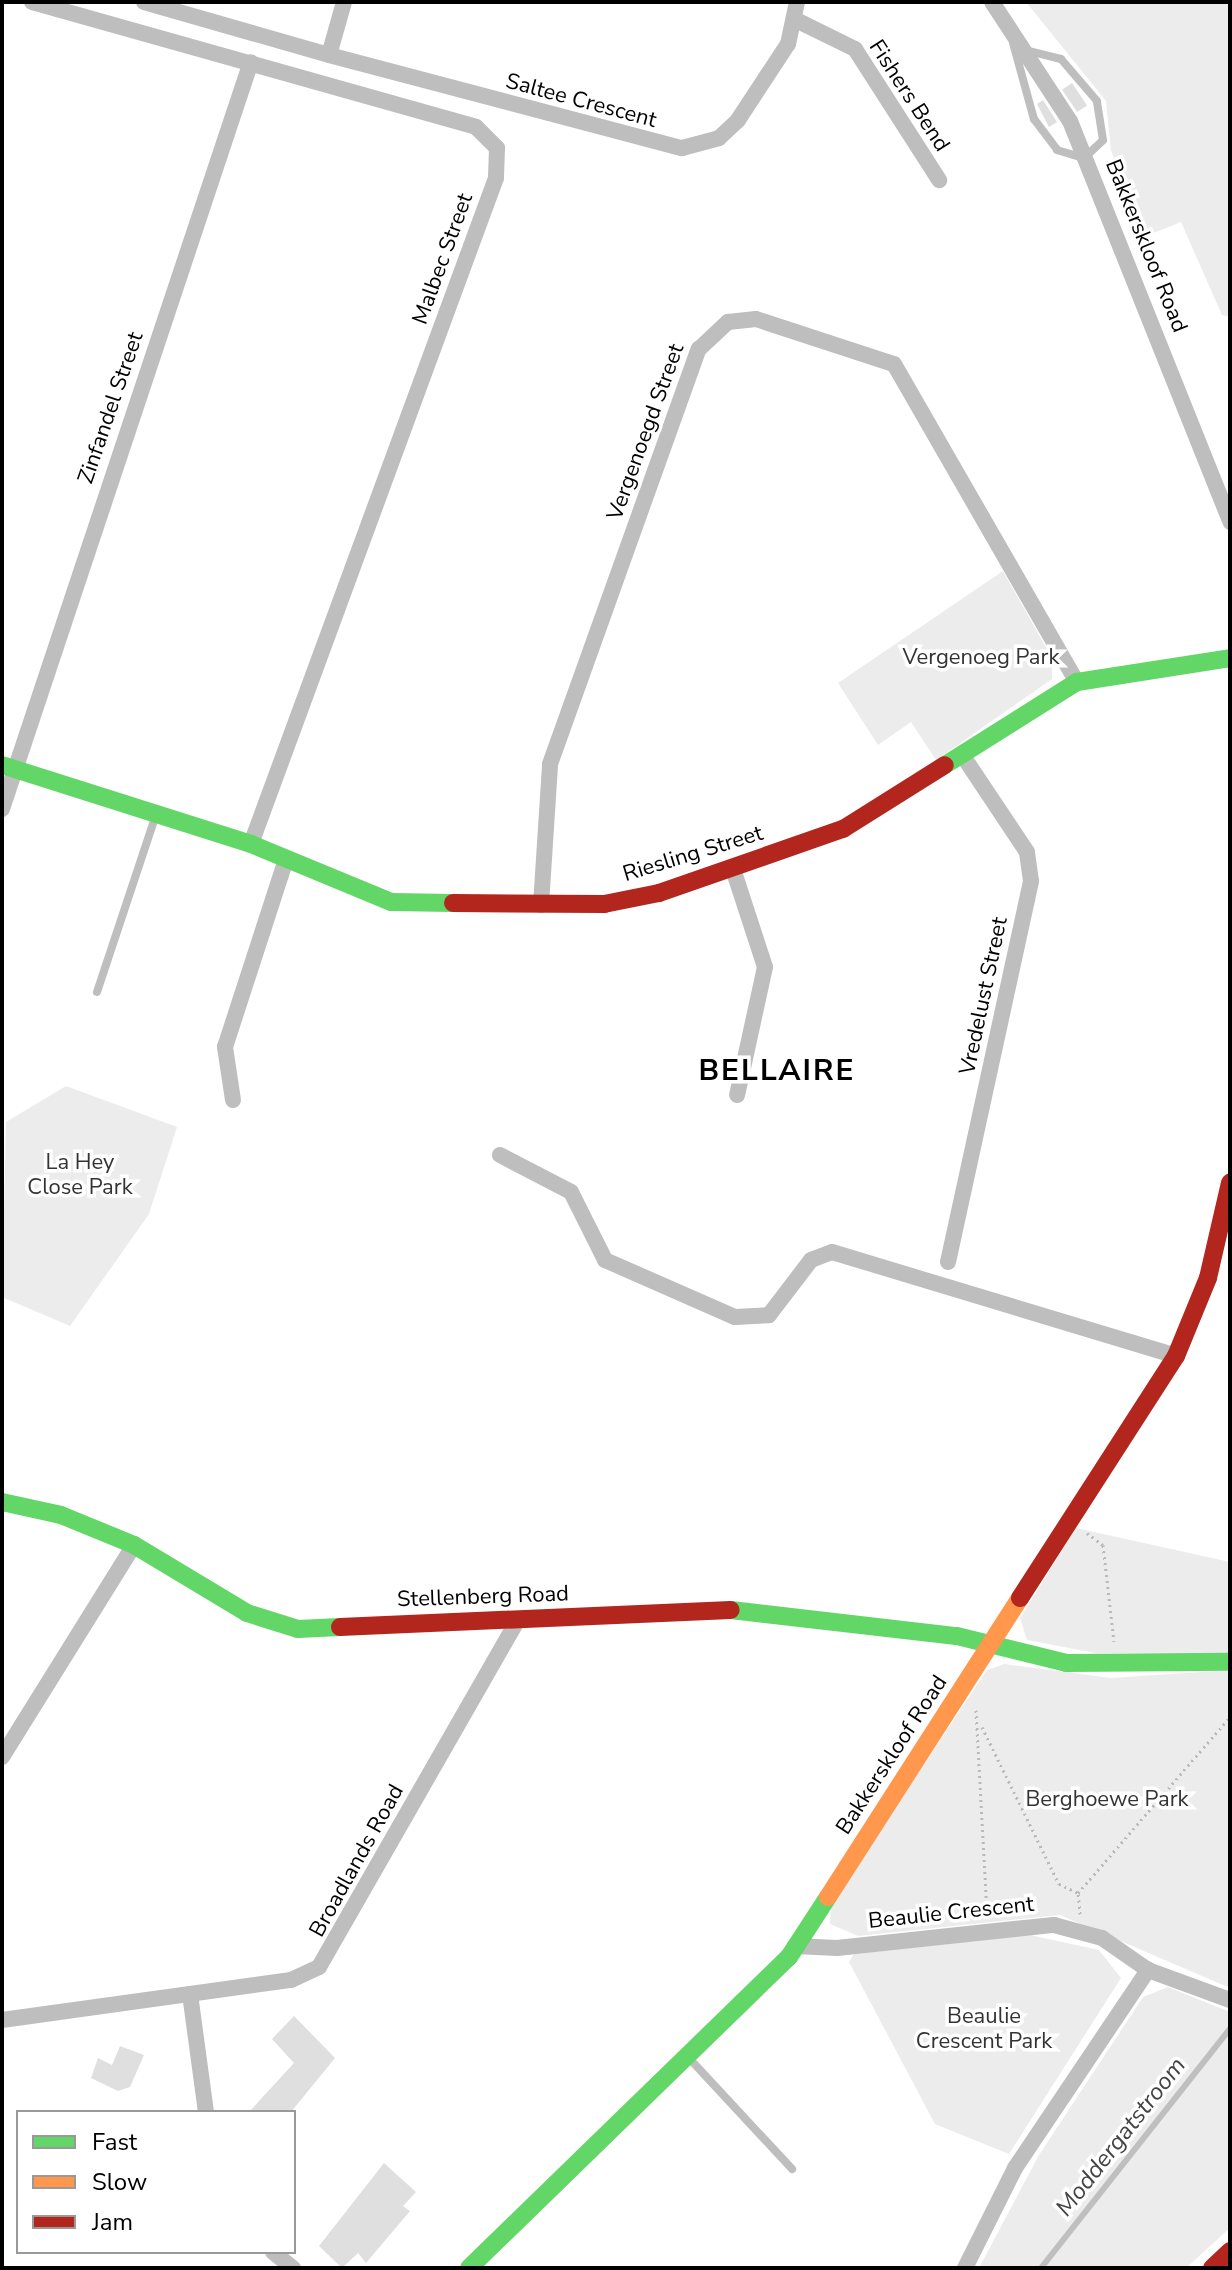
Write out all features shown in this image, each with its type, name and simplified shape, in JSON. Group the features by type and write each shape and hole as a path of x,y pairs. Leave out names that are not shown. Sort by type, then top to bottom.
{"street":[{"name":"Malbec Street","path":"32,2 476,127 499,158 251,844"},
{"name":"Saltee Crescent","path":"144,2 329,55 682,148 719,138 738,120 796,20 797,2"},
{"path":"329,55 344,2"},
{"name":"Bakkerskloof Road","path":"992,2 1061,103 1228,505 1230,522"},
{"name":"Fishers Bend","path":"796,20 844,41 865,60 939,180"},
{"name":"Zinfandel Street","path":"2,809 8,767 251,62"},
{"name":"Vergenoegd Street","path":"541,905 550,764 699,349 728,322 756,319 894,364 1077,682"},
{"name":"Riesling Street","path":"8,767 251,844 391,902 541,905 628,900 733,869 843,829 1077,682 1230,658"},
{"name":"Vredelust Street","path":"948,1262 1031,881 1027,852 963,756"},
{"path":"233,1100 225,1047 286,859"},
{"path":"733,869 765,967 737,1095"},
{"path":"500,1155 571,1192 605,1260 735,1317 769,1315 811,1260 832,1252 1176,1356"},
{"name":"Bakkerskloof Road","path":"469,2268 688,2056 795,1946 1176,1356 1196,1316 1226,1220 1230,1183"},
{"name":"Stellenberg Road","path":"2,1502 61,1515 134,1545 247,1613 298,1629 742,1610 992,1645 1042,1659 1116,1665 1230,1662"},
{"path":"2,1757 134,1545"},
{"name":"Broadlands Road","path":"2,2020 291,1980 329,1956 518,1619"},
{"name":"Beaulie Crescent","path":"795,1946 837,1948 988,1929 1082,1930"},
{"path":"1082,1930 1148,1970 1230,2000"},
{"path":"965,2268 1015,2168 1148,1970"},
{"path":"190,1994 206,2110"},
{"path":"1212,2268 1230,2251"},
{"path":"276,2254 293,2268"}],"lane":[{"path":"1010,29 1029,105 1057,150 1084,158 1103,140 1099,107 1083,76 1061,59 1023,49"},
{"path":"97,992 156,814"},
{"path":"688,2056 792,2169"}],"path":[{"path":"1071,1522 1103,1545 1116,1665"},
{"path":"967,1683 981,1723 1059,1884 1078,1893"},
{"path":"1082,1930 1078,1893 1230,1717"},
{"path":"981,1723 988,1929"}],"green space":[{"path":"1026,2 1230,2 1230,317 1222,315 1181,222 1149,235 1111,151 1106,101"},
{"name":"Vergenoeg Park","path":"1003,571 1052,658 1052,679 936,760 911,722 878,745 838,683"},
{"name":"La Hey Close Park","path":"66,1086 177,1127 149,1214 70,1326 2,1297 6,1122"},
{"path":"1076,1528 1230,1562 1230,1653 1095,1653 1027,1640 1020,1618"},
{"name":"Berghoewe Park","path":"1004,1664 1111,1678 1230,1670 1230,1988 1060,1915 858,1936 830,1924 831,1904 987,1670"},
{"name":"Beaulie Crescent Park","path":"1030,1935 1099,1950 1121,1978 1009,2154 935,2124 849,1962 854,1954"},
{"path":"1168,1987 1230,2012 1230,2228 1186,2268 979,2268 1039,2155 1143,1997"}],"building":[{"path":"1072,83 1087,105 1077,112 1062,90"},
{"path":"1043,100 1057,122 1049,127 1037,104"},
{"path":"294,2016 335,2058 293,2110 251,2110 294,2063 272,2039"},
{"path":"120,2046 144,2055 130,2087 118,2091 91,2078 98,2058 112,2065"},
{"path":"384,2163 416,2192 403,2206 410,2211 366,2263 358,2253 342,2268 319,2246"}],"waterway":[{"name":"Moddergatstroom","path":"1041,2268 1230,2029"}],"traffic: fast":[{"path":"945,765 1077,682 1230,658"},
{"path":"2,765 251,844 391,902 453,903"},
{"path":"2,1502 61,1515 134,1545 247,1613 298,1629 340,1627"},
{"path":"731,1610 957,1636 1067,1663 1230,1662"},
{"path":"469,2268 789,1957 828,1897"}],"traffic: slow":[{"path":"828,1897 1020,1598"}],"traffic: jam":[{"path":"453,903 604,904 659,893 843,829 945,765"},
{"path":"1020,1598 1176,1356 1208,1278 1230,1183"},
{"path":"340,1627 731,1610"},
{"path":"1212,2268 1230,2251"}],"district":[{"name":"BELLAIRE","path":"777,1071"}]}
